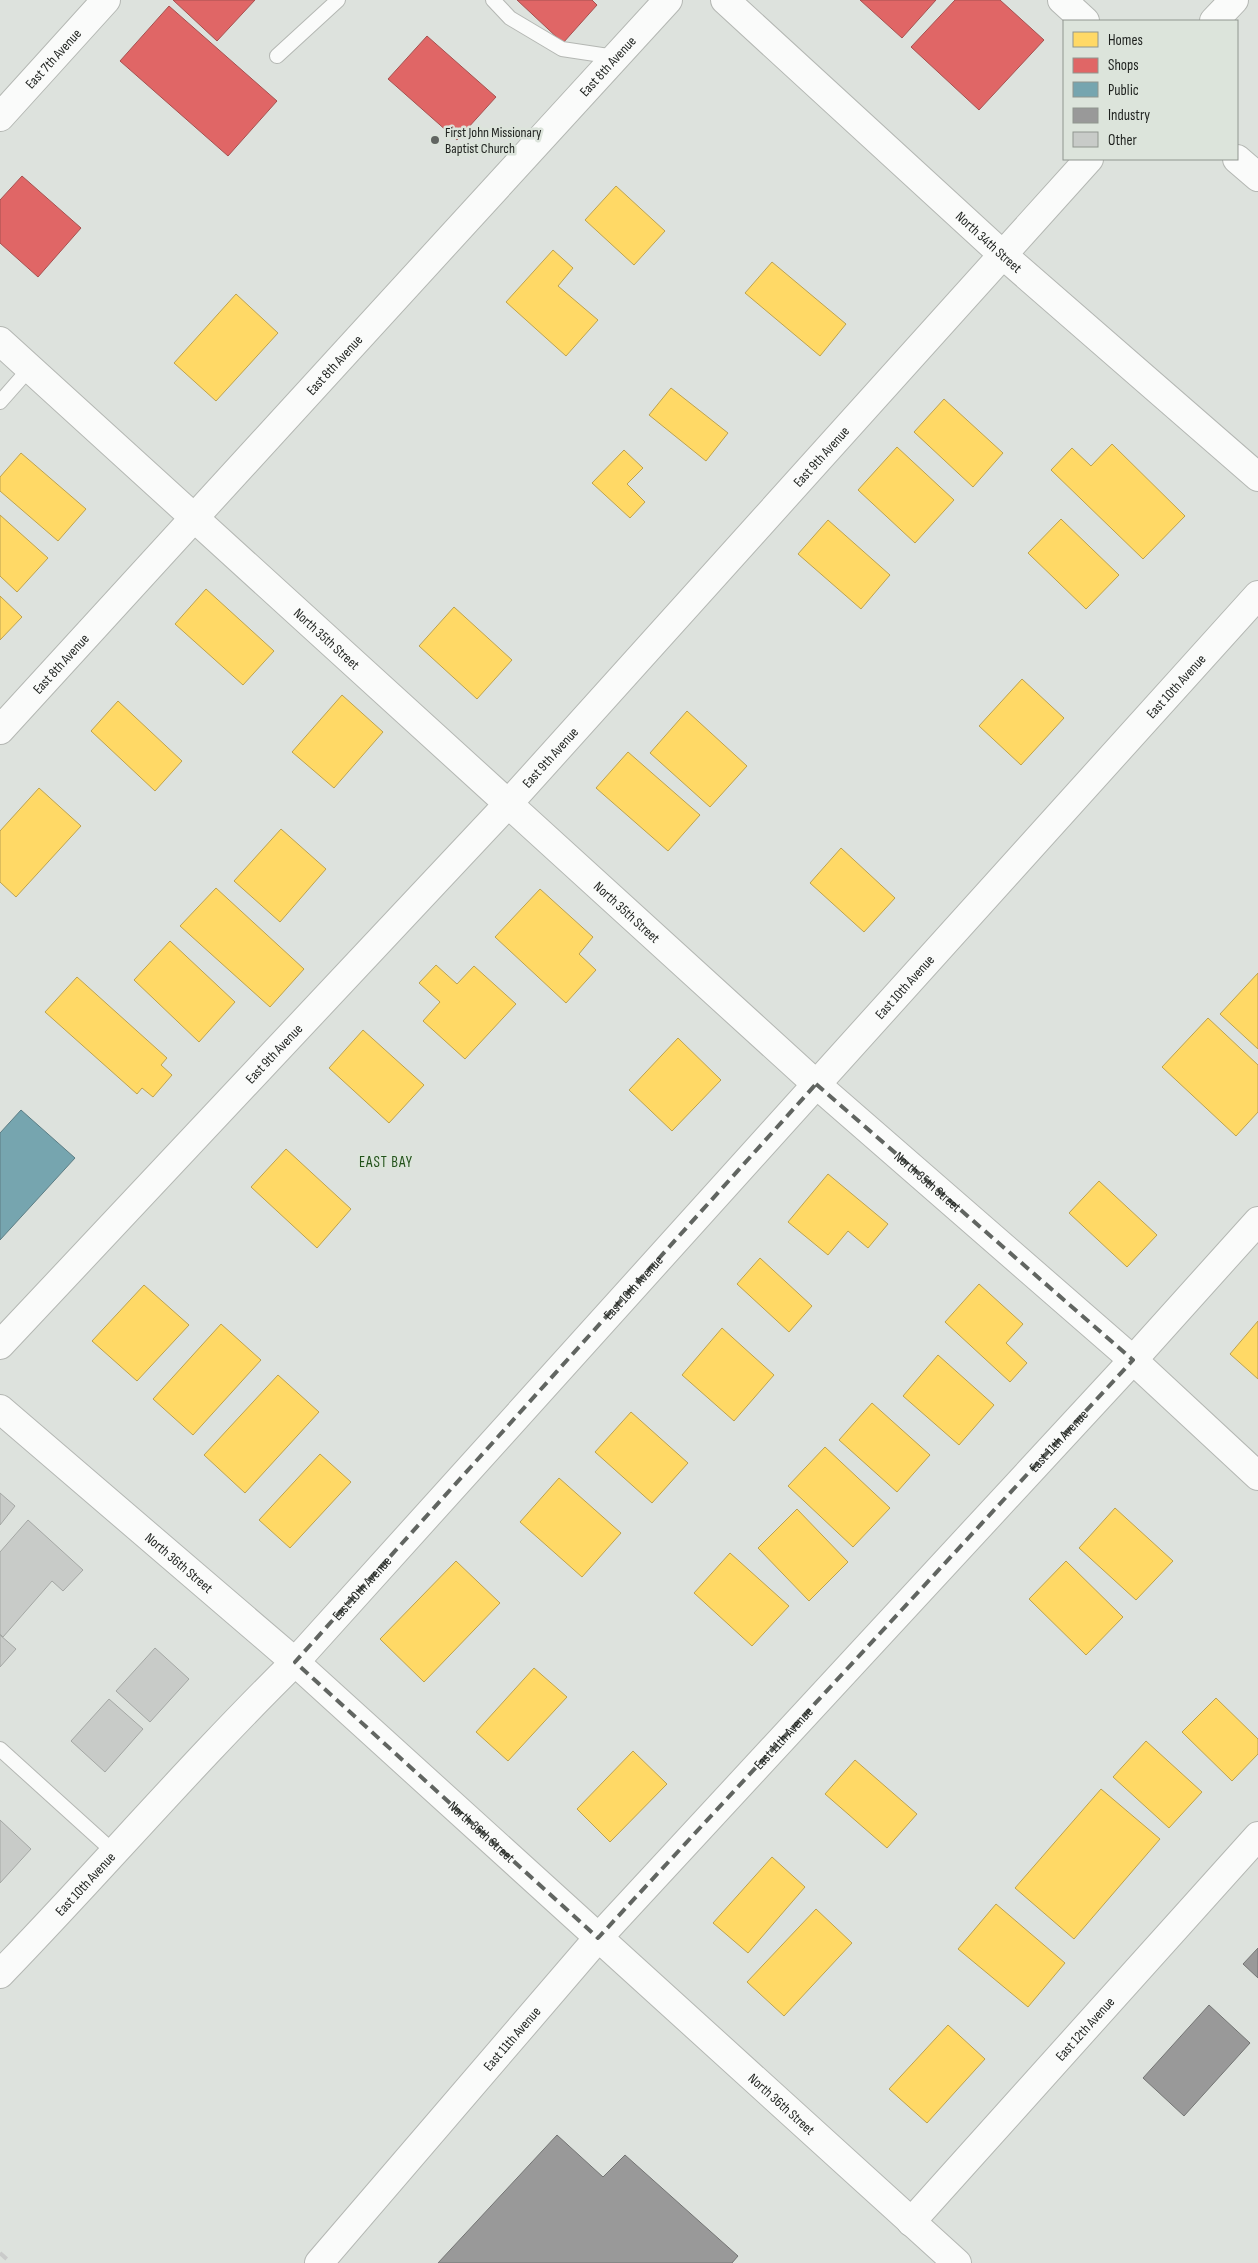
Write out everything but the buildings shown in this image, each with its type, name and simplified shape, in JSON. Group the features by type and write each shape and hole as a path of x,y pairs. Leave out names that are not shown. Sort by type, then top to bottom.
{"street":[{"name":"East 7th Avenue","path":"0,117 106,0"},
{"name":"East 8th Avenue","path":"0,730 668,0"},
{"name":"North 34th Street","path":"725,0 1003,255 1258,477"},
{"path":"1062,0 1084,20"},
{"path":"1215,20 1234,0"},
{"path":"1238,159 1258,178"},
{"name":"East 9th Avenue","path":"0,1345 508,804 1088,160"},
{"name":"North 35th Street","path":"0,341 816,1084 1133,1360 1258,1476"},
{"name":"East 10th Avenue","path":"0,1974 115,1853 240,1716 295,1662 1258,595"},
{"name":"East 11th Avenue","path":"319,2263 598,1938 1133,1360 1258,1221"},
{"name":"North 36th Street","path":"0,1409 295,1662 957,2263"},
{"name":"East 12th Avenue","path":"911,2222 1258,1836"}],"lane":[{"path":"277,56 338,0"},
{"path":"493,0 510,18 562,48 616,58"},
{"path":"0,402 30,368"},
{"path":"0,1749 115,1853"}],"highlighted area":[{"path":"816,1084 1133,1360 598,1938 295,1662"}],"railway":[{"path":"0,2253 11,2263"}],"place":[{"name":"First John Missionary Baptist Church","path":"435,140"}],"district":[{"name":"EAST BAY","path":"386,1162"}]}
